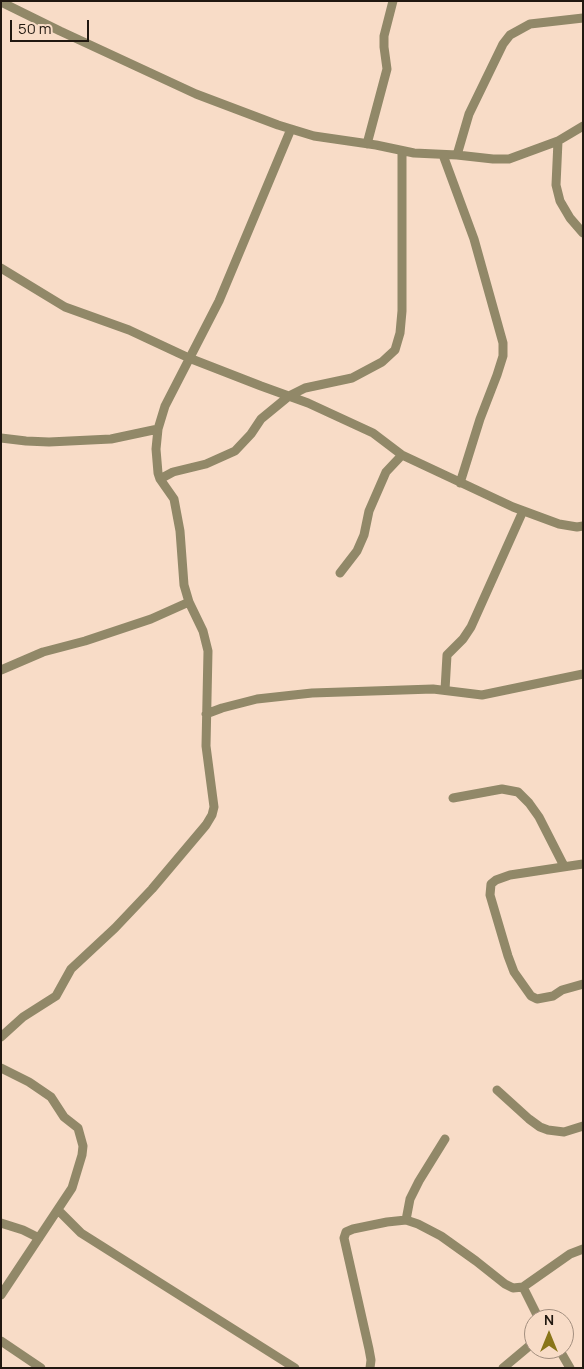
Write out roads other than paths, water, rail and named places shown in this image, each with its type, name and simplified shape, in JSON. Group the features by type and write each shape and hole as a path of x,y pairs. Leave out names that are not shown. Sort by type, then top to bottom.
{"street":[{"path":"367,144 387,70 384,36 393,1"},
{"path":"1,2 196,94 314,136 367,144 402,152 493,159 509,158 558,141 583,126"},
{"path":"457,155 469,114 503,44 510,35 530,24 583,18"},
{"path":"1,1037 23,1017 56,996 71,969 115,928 152,889 206,825 212,815 214,807 206,746 208,651 203,631 189,602 184,585 180,531 174,499 160,479 156,449 158,429 165,406 219,301 291,129"},
{"path":"558,141 556,185 560,201 570,218 583,232"},
{"path":"160,479 173,472 206,464 235,451 251,434 260,419 289,396 305,388 352,378 382,362 395,350 400,333 402,311 402,152"},
{"path":"443,154 474,239 504,343 503,356 480,419 460,483"},
{"path":"1,268 65,307 129,330 189,358 308,403 372,433 402,454 460,483 523,511 559,524 583,526"},
{"path":"1,438 49,442 111,439 158,429"},
{"path":"340,573 357,551 364,535 368,511 386,472 402,454"},
{"path":"445,690 447,655 463,640 471,627 523,511"},
{"path":"1,670 43,652 85,641 151,619 189,602"},
{"path":"206,714 256,699 312,693 445,690 482,694 583,674"},
{"path":"453,798 502,788 518,792 539,817 564,866"},
{"path":"583,864 510,875 491,884 490,895 514,972 531,996 537,999 553,996 562,990 583,984"},
{"path":"1,1068 29,1082 52,1097 64,1117 78,1128 83,1146 72,1188 1,1295"},
{"path":"497,1090 540,1127 564,1132 583,1126"},
{"path":"406,1220 410,1199 445,1139"},
{"path":"58,1210 81,1233 295,1368"},
{"path":"370,1368 369,1349 344,1238 346,1232 387,1222 406,1220 418,1224 441,1236 476,1260 504,1284 513,1288 523,1287 570,1254 583,1249"},
{"path":"1,1223 23,1230 39,1238"},
{"path":"523,1287 534,1309"},
{"path":"1,1341 41,1368"},
{"path":"503,1368 524,1350"}]}
